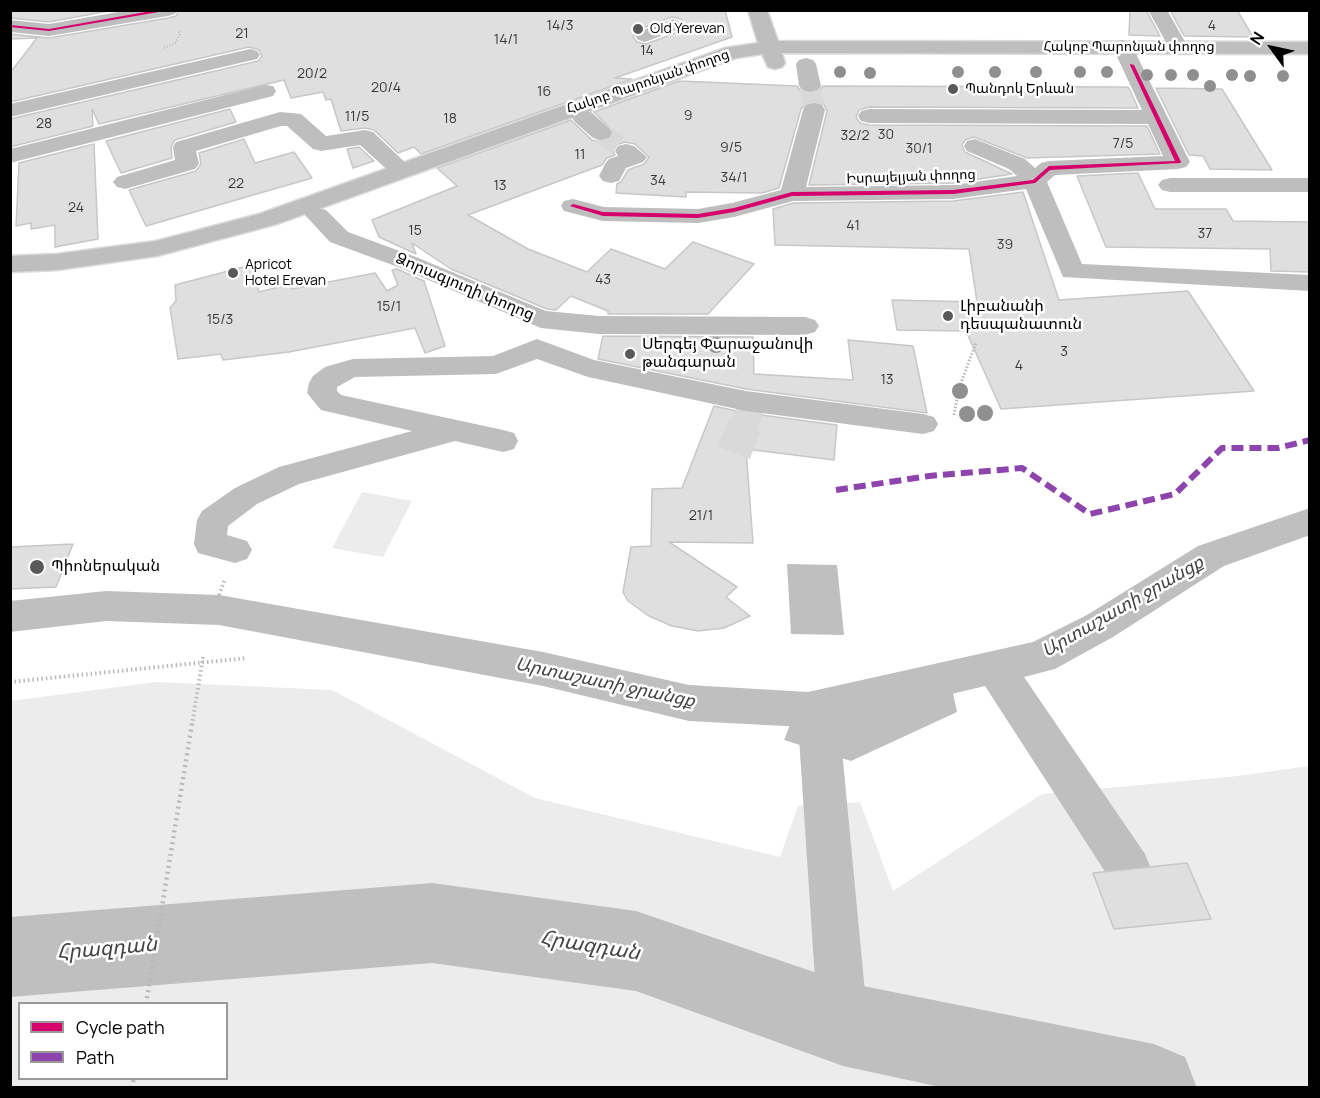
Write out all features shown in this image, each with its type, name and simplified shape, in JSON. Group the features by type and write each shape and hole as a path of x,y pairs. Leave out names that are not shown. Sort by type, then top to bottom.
{"main road":[{"path":"757,10 773,55"},
{"path":"1156,10 1178,47"},
{"path":"10,26 49,30 173,18"},
{"path":"645,36 670,18"},
{"name":"Հակոբ Պարոնյան փողոց","path":"10,264 57,262 157,248 268,219 732,52 773,55 1122,46 1310,48"},
{"name":"Իսրայելյան փողոց","path":"573,206 603,214 698,216 734,210 792,194 953,192 1035,181 1049,168 1178,162 1122,46"},
{"path":"10,111 250,55"},
{"name":"Հակոբ Պարոնյան փողոց","path":"10,275 104,267 173,256 264,234 721,68 773,55 806,63 1310,66"},
{"path":"806,63 810,86"},
{"path":"10,156 265,91"},
{"path":"792,194 814,110"},
{"path":"869,116 1157,117"},
{"path":"583,117 600,133"},
{"path":"125,182 187,164 184,147 280,119 293,119 321,144 365,137 400,170"},
{"path":"975,146 1017,164 1035,181 1072,271 1310,283"},
{"path":"611,176 617,164 635,157 626,151"},
{"path":"1170,185 1310,185"},
{"name":"Ձորագյուղի փողոց","path":"317,215 339,237 406,262 541,319 599,326 805,326"},
{"path":"537,348 541,319"},
{"path":"503,441 331,403 322,393 323,383 335,374 353,368 496,365 537,348 588,368 752,405 923,424"},
{"path":"236,550 210,544 213,520 246,496 290,475 453,431"}],"path":[{"path":"159,51 175,43 180,34 173,18"},
{"path":"923,424 954,417 959,388 976,343"},
{"path":"10,682 190,663 202,659 218,661 247,658"},
{"path":"146,1002 202,659"}],"shaded area":[{"path":"362,492 412,501 383,557 332,548"},
{"path":"787,564 837,565 844,635 791,634"},
{"path":"157,682 332,690 535,798 780,857 798,806 860,802 893,891 1042,794 1238,776 1309,766 1309,1087 11,1087 10,701","holes":["1187,863 1211,919 1114,929 1094,873"]},
{"path":"953,693 957,712 851,761 784,740 791,722"}],"building":[{"path":"10,10 114,10 49,22 10,18"},
{"path":"179,10 725,10 732,37 615,78 632,79 421,154 414,147 398,153 374,130 365,128 341,131 331,99 326,100 323,92 291,98 284,80 99,124 92,109 93,126 10,147 10,119 258,61 262,56 259,50 249,47 10,102 10,73 37,38 10,39 10,34 49,38 176,16","holes":["672,17 681,19 685,24 681,31 646,44 637,42 633,37 637,30"]},
{"path":"1130,10 1146,10 1160,36 1129,35"},
{"path":"1170,10 1237,10 1253,37 1184,36"},
{"path":"679,81 797,86 801,92 809,94 819,92 823,86 1126,87 1129,88 1138,108 869,107 859,110 856,117 860,123 869,125 1147,126 1160,154 1027,158 974,137 965,140 962,145 965,152 1012,174 953,183 809,185 827,111 823,103 813,101 805,103 801,109 779,188 762,193 686,192 686,197 616,193 617,184 621,182 628,170 644,164 649,157 635,144 625,142 616,145 613,150 615,155 607,158 602,165 468,215 528,249 587,272 611,249 665,269 693,242 754,264 708,314 608,314 608,311 571,296 556,310 547,309 451,269 412,243 416,254 379,237 372,220 457,186 437,168 571,120 592,140 600,142 610,140 614,132 594,112"},
{"path":"1156,88 1222,89 1272,170 1210,169 1203,156 1189,155"},
{"path":"230,109 236,122 175,140 171,147 172,158 121,173 106,141"},
{"path":"244,139 255,163 294,152 312,178 146,226 129,190 196,171 201,164 199,153"},
{"path":"94,144 98,239 55,247 55,225 31,229 31,223 16,226 19,163"},
{"path":"359,147 374,161 353,168 347,149"},
{"path":"1138,173 1155,209 1226,209 1233,221 1310,222 1310,272 1271,271 1270,249 1106,247 1077,176"},
{"path":"1023,192 1059,300 1188,291 1254,391 1001,409 966,331 897,330 892,300 977,302 969,249 775,245 773,209 793,203 953,201"},
{"path":"251,265 259,292 291,284 292,289 375,273 387,291 398,285 392,270 397,269 424,281 445,346 425,353 415,328 289,352 223,360 221,354 178,359 170,308 176,301 175,285"},
{"path":"603,336 753,337 754,374 853,380 848,340 913,346 927,413 746,389 598,359"},
{"path":"714,406 746,413 837,425 834,460 746,449 753,543 669,542 737,587 726,597 750,616 724,628 698,631 672,626 649,616 628,601 623,592 631,547 651,546 652,489 682,488"},
{"name":"Պիոներական","path":"73,544 56,587 10,589 10,547"},
{"path":"1187,863 1211,919 1114,929 1093,873"}],"waterway":[{"name":"Արտաշատի ջրանցք","path":"10,617 106,606 219,610 543,669 689,703 808,710 1041,657 1100,626 1211,556 1310,521"},
{"path":"995,668 1129,869"},
{"path":"843,1024 820,738 854,729"},
{"name":"Հրազդան","path":"10,957 432,923 636,951 843,1024 1154,1088"}],"tunnel":[{"path":"810,86 814,110"},
{"path":"601,133 626,151"},
{"path":"743,428 751,407"},
{"path":"734,453 744,426"}],"marked path":[{"path":"836,490 929,476 1022,468 1090,514 1175,494 1222,448 1278,448 1310,440"}],"cycle path":[{"path":"10,26 49,30 168,10"},
{"path":"573,206 603,214 698,216 734,210 792,194 953,192 1035,181 1049,168 1178,162 1132,65"}],"place":[{"name":"Old Yerevan","path":"638,29"},
{"name":"Պանդոկ Երևան","path":"953,89"},
{"name":"Apricot Hotel Erevan","path":"233,273"},
{"name":"Լիբանանի դեսպանատուն","path":"948,316"},
{"name":"Սերգեյ Փարաջանովի թանգարան","path":"630,354"},
{"name":"Պիոներական","path":"37,567"}]}
